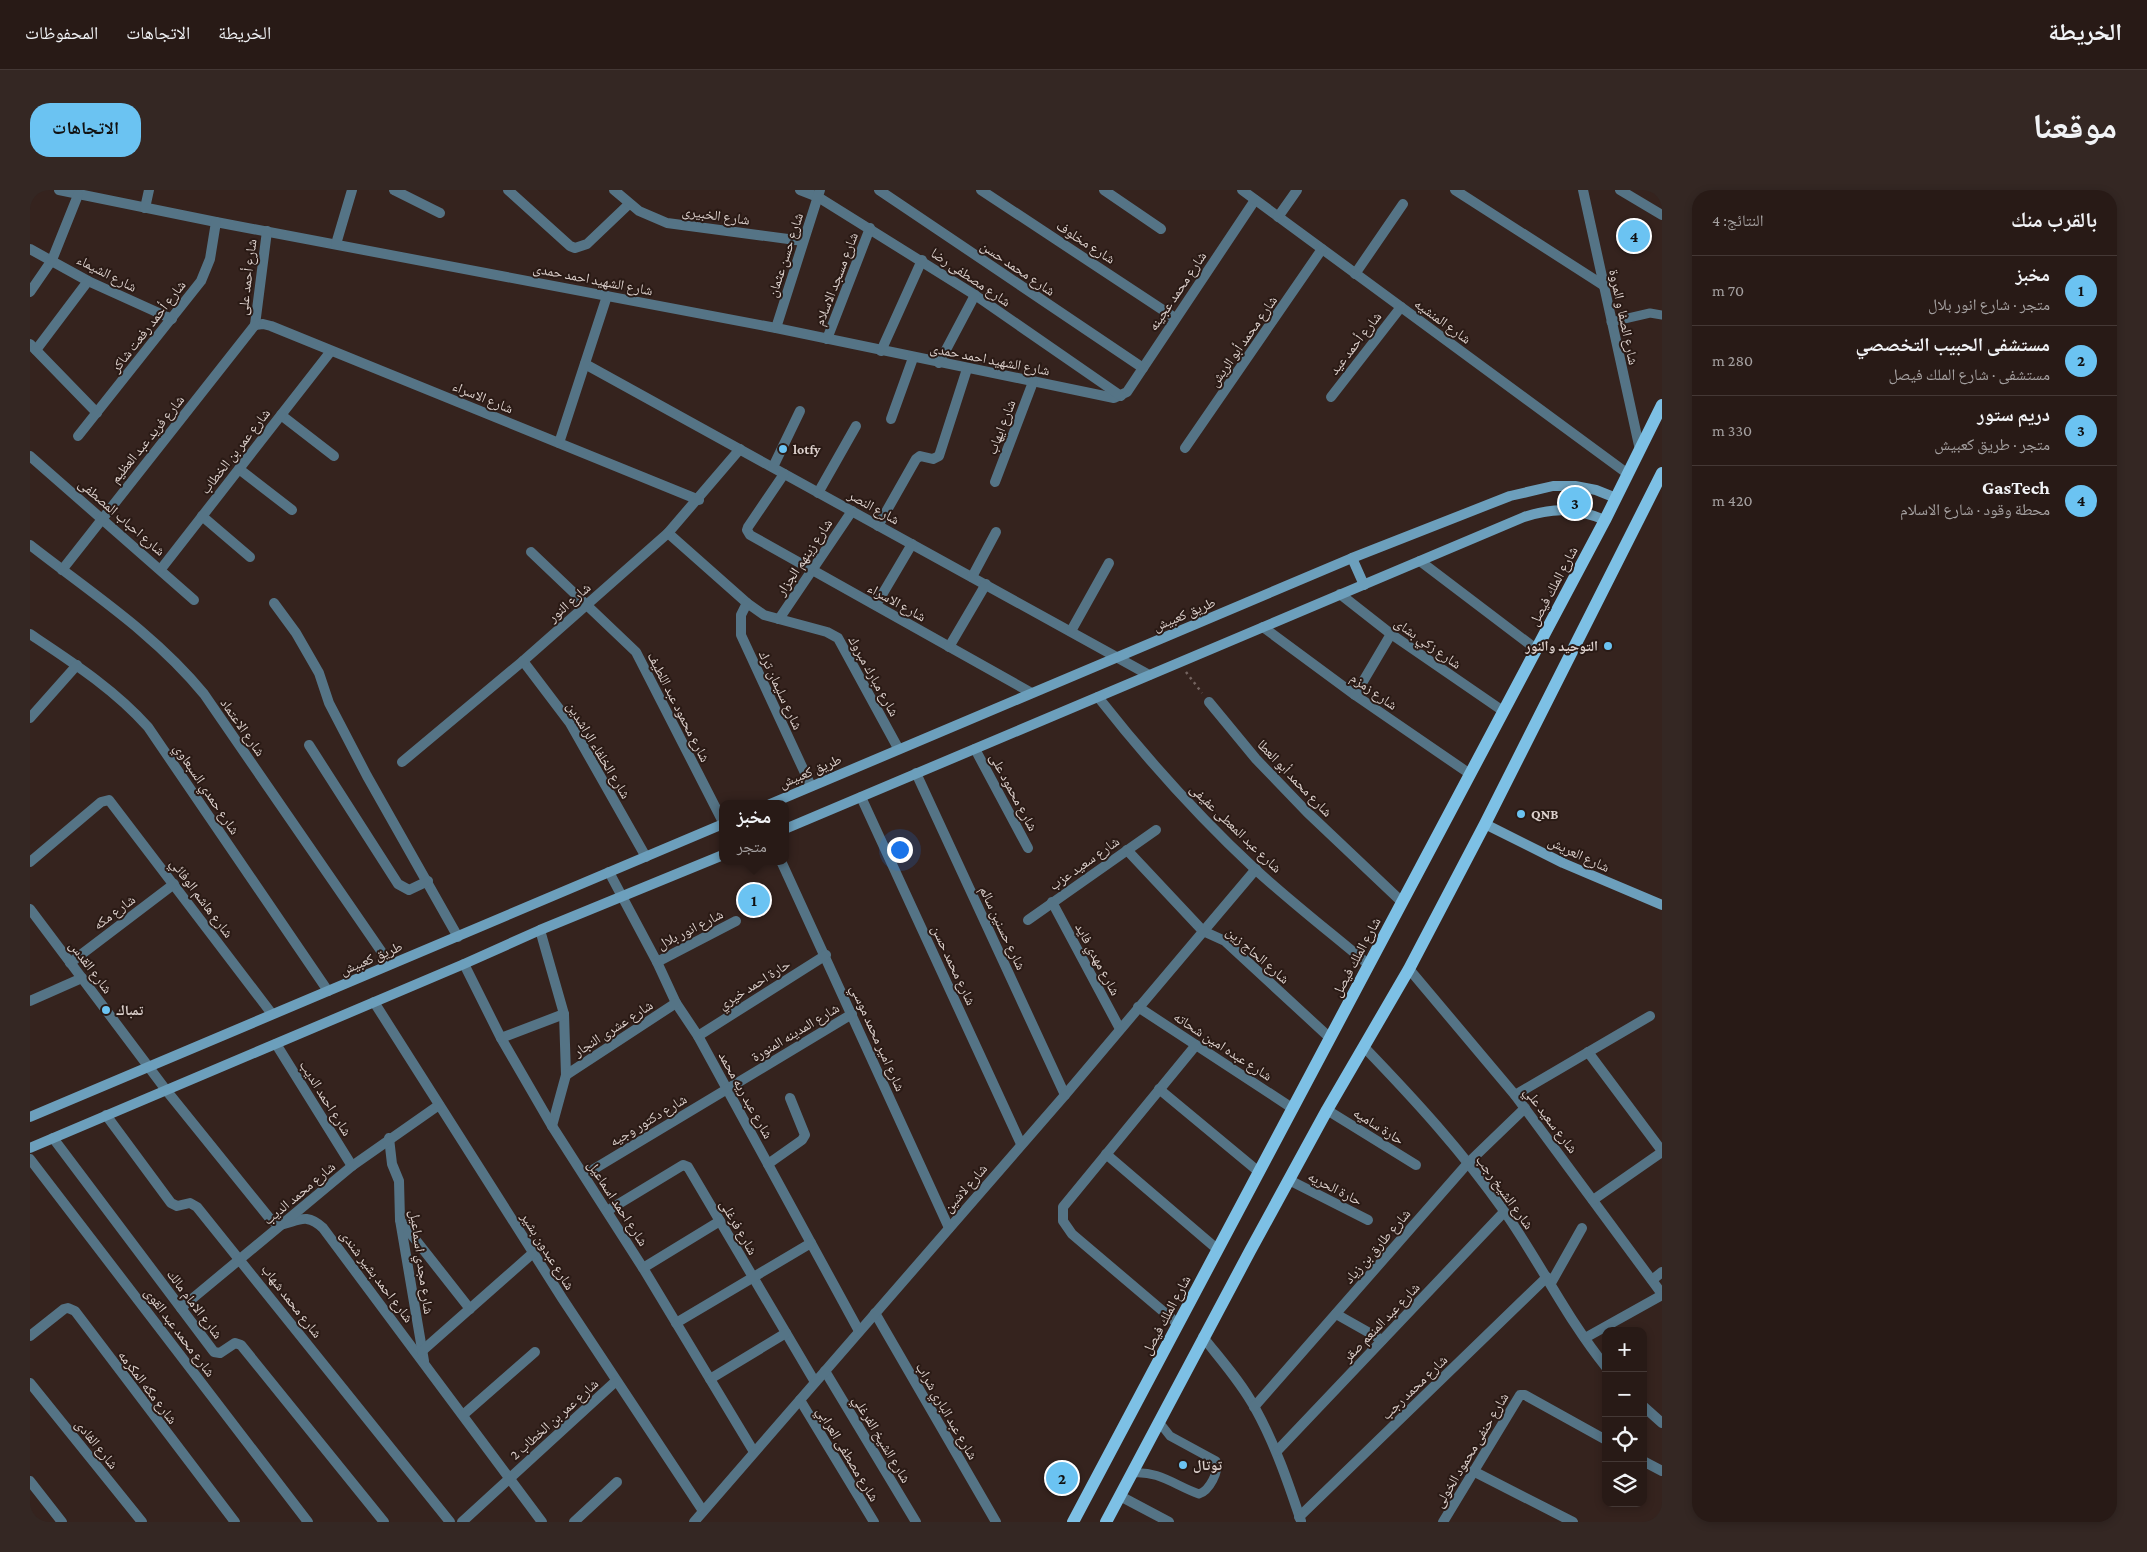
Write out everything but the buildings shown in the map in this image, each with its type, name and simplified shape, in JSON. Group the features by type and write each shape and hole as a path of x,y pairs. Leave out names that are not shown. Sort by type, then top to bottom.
{"main road":[{"name":"شارع الملك فيصل","path":"1073,1522 1605,520 1662,405"},
{"path":"1106,1522 1203,1337 1327,1110 1410,969 1662,473"}],"street":[{"name":"شارع الشهيد احمد حمدى","path":"59,190 216,222 776,328 913,358 1114,398 1122,396"},
{"path":"145,208 149,190"},
{"path":"336,244 352,190"},
{"path":"394,190 440,212"},
{"path":"508,190 570,246 576,248 587,244 629,204"},
{"name":"شارع الخبيرى","path":"614,190 629,204 652,218 667,223 803,241"},
{"name":"شارع مصطفى رضا","path":"800,190 819,193 975,295 1122,396"},
{"name":"شارع محمد حسن","path":"879,190 1143,368"},
{"name":"شارع مخلوف","path":"981,190 1176,318"},
{"path":"1104,190 1161,229"},
{"name":"شارع المنشيه","path":"1242,190 1628,474"},
{"path":"1278,217 1297,190"},
{"path":"1455,190 1602,285"},
{"name":"شارع الصفا و المروة","path":"1583,190 1602,285 1640,450"},
{"path":"1620,190 1662,215"},
{"name":"شارع حسن عثمان","path":"776,328 819,193"},
{"path":"30,292 52,260 78,195"},
{"name":"شارع محمد عجينه","path":"1122,396 1127,392 1255,200"},
{"path":"1356,274 1403,204"},
{"name":"شارع أحمد رفعت شاكر","path":"78,436 172,319 207,270 216,222"},
{"name":"شارع مسجد الاسلام","path":"827,339 870,228"},
{"name":"شارع أحمد على","path":"255,325 267,231"},
{"name":"شارع الشيماء","path":"30,249 88,281 172,319"},
{"name":"شارع محمد أبو الريش","path":"1186,448 1322,249"},
{"path":"881,351 922,260"},
{"path":"88,281 33,347 97,413"},
{"path":"939,363 975,295"},
{"path":"559,443 607,296"},
{"name":"شارع أحمد عيد","path":"1331,397 1401,307"},
{"name":"شارع الاسراء","path":"255,325 271,326 699,500"},
{"name":"شارع فريد عبد العظيم","path":"62,570 255,325"},
{"name":"شارع عمر بن الخطاب","path":"161,569 331,351"},
{"path":"891,419 913,358"},
{"name":"شارع النصر","path":"585,364 1149,675"},
{"path":"878,526 916,458 920,456 933,459 939,456 967,368"},
{"name":"شارع ايهاب","path":"995,482 1033,382"},
{"path":"773,467 800,411"},
{"path":"281,415 334,456"},
{"path":"818,493 856,426"},
{"name":"شارع النور","path":"402,762 523,661 668,534 699,500 740,449"},
{"name":"شارع احباب المصطفى","path":"30,456 102,517 194,600"},
{"path":"239,469 292,510"},
{"name":"شارع الاسراء","path":"784,474 748,527 747,530 750,535 1030,692"},
{"name":"طريق كعبيش","path":"779,800 1030,692 1352,558 1531,489 1575,486 1596,490 1616,498"},
{"path":"789,827 1340,594 1544,510 1565,509 1585,512 1605,520"},
{"name":"شارع زينهم الجزار","path":"779,619 852,511"},
{"path":"202,516 250,557"},
{"path":"972,577 996,532"},
{"name":"شارع مبارك مبروك","path":"668,534 746,604 764,615 827,632 838,638 898,748"},
{"path":"876,605 912,544"},
{"name":"شارع الاعتماد","path":"30,545 156,642 182,667 204,694 390,964"},
{"name":"شارع محمود عبد اللطيف","path":"531,552 636,652 643,662 719,815"},
{"path":"1352,558 1364,585"},
{"path":"1420,561 1536,649"},
{"path":"1071,631 1110,563"},
{"path":"949,647 986,584"},
{"name":"شارع زكي بشاى","path":"1340,594 1391,634 1503,712"},
{"path":"274,603 296,633 318,673 329,704 367,776 458,937"},
{"name":"شارع سليمان ترك","path":"746,604 741,615 741,635 811,786"},
{"name":"شارع زمزم","path":"1263,627 1355,695 1470,774"},
{"name":"شارع حمدي السبعاوي","path":"30,634 77,665 117,696 148,728 328,991"},
{"path":"1355,695 1391,634"},
{"name":"شارع الخلفاء الراشدين","path":"523,661 570,723 646,857"},
{"path":"30,718 77,665"},
{"name":"شارع عبد المعطى عفيفى","path":"1098,697 1166,778 1256,870 1369,965"},
{"name":"شارع محمد أبو العطا","path":"1209,702 1256,759 1307,812 1402,902"},
{"path":"309,745 398,884 409,890 428,882"},
{"name":"شارع محمود على","path":"975,749 1028,848"},
{"name":"شارع حسنين سالم","path":"916,773 1064,1095"},
{"name":"شارع محمد حسن","path":"861,797 1021,1144"},
{"name":"شارع هاشم الوفائي","path":"30,862 101,802 109,800 272,1014"},
{"name":"شارع العريش","path":"1485,824 1563,863 1662,905"},
{"name":"طريق كعبيش","path":"30,1117 719,825"},
{"name":"شارع سعيد عزب","path":"1028,920 1156,830"},
{"name":"شارع الحاج زين","path":"1126,850 1203,932 1215,935 1226,941 1330,1038"},
{"path":"30,1148 540,930 719,857"},
{"name":"شارع امير محمد موسي","path":"783,865 826,955 948,1228"},
{"name":"شارع لاشين","path":"694,1522 1256,870"},
{"name":"شارع عبد ريه محمد","path":"609,872 657,962 676,1003 698,1036 859,1331"},
{"name":"شارع مكه","path":"70,963 174,884"},
{"name":"شارع مهدي فايد","path":"1052,902 1120,1029"},
{"name":"شارع القدس","path":"30,909 166,1090"},
{"name":"شارع انور بلال","path":"657,962 736,921"},
{"path":"540,930 564,1014 566,1075 552,1126"},
{"name":"حارة احمد خيري","path":"698,1036 826,955"},
{"name":"شارع احمد اسماعيل","path":"464,964 501,1038 552,1126 643,1268 754,1452"},
{"name":"شارع سعيد علي","path":"1410,969 1515,1094 1662,1295"},
{"path":"30,1001 82,978"},
{"name":"شارع عبدون بشير","path":"374,1002 616,1381 703,1511"},
{"name":"شارع عشرى النجار","path":"566,1075 676,1003"},
{"name":"شارع عبده امين شحاته","path":"1138,1007 1292,1108"},
{"path":"501,1038 564,1014"},
{"name":"شارع المدينه المنورة","path":"727,1089 852,1014"},
{"path":"1515,1094 1650,1016"},
{"name":"شارع احمد الديب","path":"276,1044 352,1166"},
{"path":"1178,1324 1072,1234 1063,1221 1064,1207 1196,1045"},
{"name":"شارع الشيخ رجب","path":"1364,1047 1431,1116 1468,1163 1504,1212 1602,1361"},
{"path":"1588,1052 1662,1152 1593,1200"},
{"name":"شارع دكتور وجيه","path":"584,1175 727,1089"},
{"path":"1159,1089 1259,1172"},
{"path":"166,1090 271,1220 279,1225 283,1224"},
{"path":"768,1164 802,1140 805,1135 790,1098"},
{"name":"شارع محمد الديب","path":"181,1308 352,1166 389,1138 439,1105"},
{"name":"شارع طارق بن زياد","path":"1254,1407 1468,1163 1525,1108"},
{"name":"حارة ساميه","path":"1327,1110 1416,1165"},
{"name":"شارع محمد شهاب","path":"106,1115 171,1203 178,1206 190,1203 196,1205 450,1522"},
{"name":"شارع الامام مالك","path":"53,1138 216,1354 235,1343 241,1345 384,1522"},
{"name":"شارع مجدي اسماعيل","path":"389,1138 392,1164 399,1180 400,1220 424,1362"},
{"path":"1106,1154 1217,1249"},
{"name":"شارع محمد عبد القوى","path":"30,1159 308,1522"},
{"name":"شارع فرغلى","path":"607,1211 678,1168 686,1166 815,1382"},
{"name":"حارة الحريه","path":"1289,1180 1368,1220"},
{"name":"شارع عبد المنعم صقر","path":"1277,1451 1504,1212"},
{"name":"شارع احمد بشير شندى","path":"283,1224 300,1218 309,1218 323,1228 542,1522"},
{"path":"400,1220 470,1308"},
{"path":"643,1268 720,1221"},
{"name":"شارع محمد رجب","path":"1300,1520 1549,1280 1582,1228"},
{"path":"676,1323 811,1243"},
{"path":"422,1350 534,1253"},
{"path":"1652,1280 1662,1272"},
{"path":"1585,1338 1662,1295"},
{"name":"شارع مكه المكرمه","path":"30,1336 64,1309 68,1308 75,1311 235,1522"},
{"name":"شارع عبد الباري شراب","path":"875,1313 996,1522"},
{"path":"1336,1314 1382,1340"},
{"path":"710,1379 786,1333"},
{"path":"1203,1337 1230,1370 1254,1407 1277,1451 1300,1520"},
{"path":"464,1415 535,1352"},
{"name":"شارع الشيخ الفرغلي","path":"825,1371 916,1522"},
{"name":"شارع عمر بن الخطاب 2","path":"462,1522 616,1381"},
{"name":"شارع الفادى","path":"30,1383 142,1522"},
{"name":"شارع حنفى محمود الخولى","path":"1443,1522 1519,1396 1525,1395 1602,1438"},
{"name":"شارع مصطفى العرابي","path":"800,1400 874,1522"},
{"path":"1647,1410 1662,1423"},
{"path":"1645,1462 1662,1472"},
{"path":"1474,1471 1574,1522"},
{"path":"30,1481 62,1522"},
{"path":"574,1522 617,1482"},
{"path":"1120,1496 1170,1522"}],"lane":[{"path":"1611,322 1650,313 1662,315"},
{"path":"1132,1473 1150,1473 1199,1494 1207,1489 1217,1470 1216,1461 1170,1436 1159,1422"}],"path":[{"path":"1179,663 1209,702"}],"place":[{"name":"GasTech","path":"1634,236"},
{"name":"lotfy","path":"783,449"},
{"name":"دريم ستور","path":"1575,503"},
{"name":"التوحيد والنور","path":"1608,646"},
{"name":"QNB","path":"1521,814"},
{"name":"مخبز","path":"754,900"},
{"name":"تمباك","path":"106,1010"},
{"name":"توتال","path":"1183,1465"},
{"name":"مستشفى الحبيب التخصصي","path":"1062,1478"}]}
